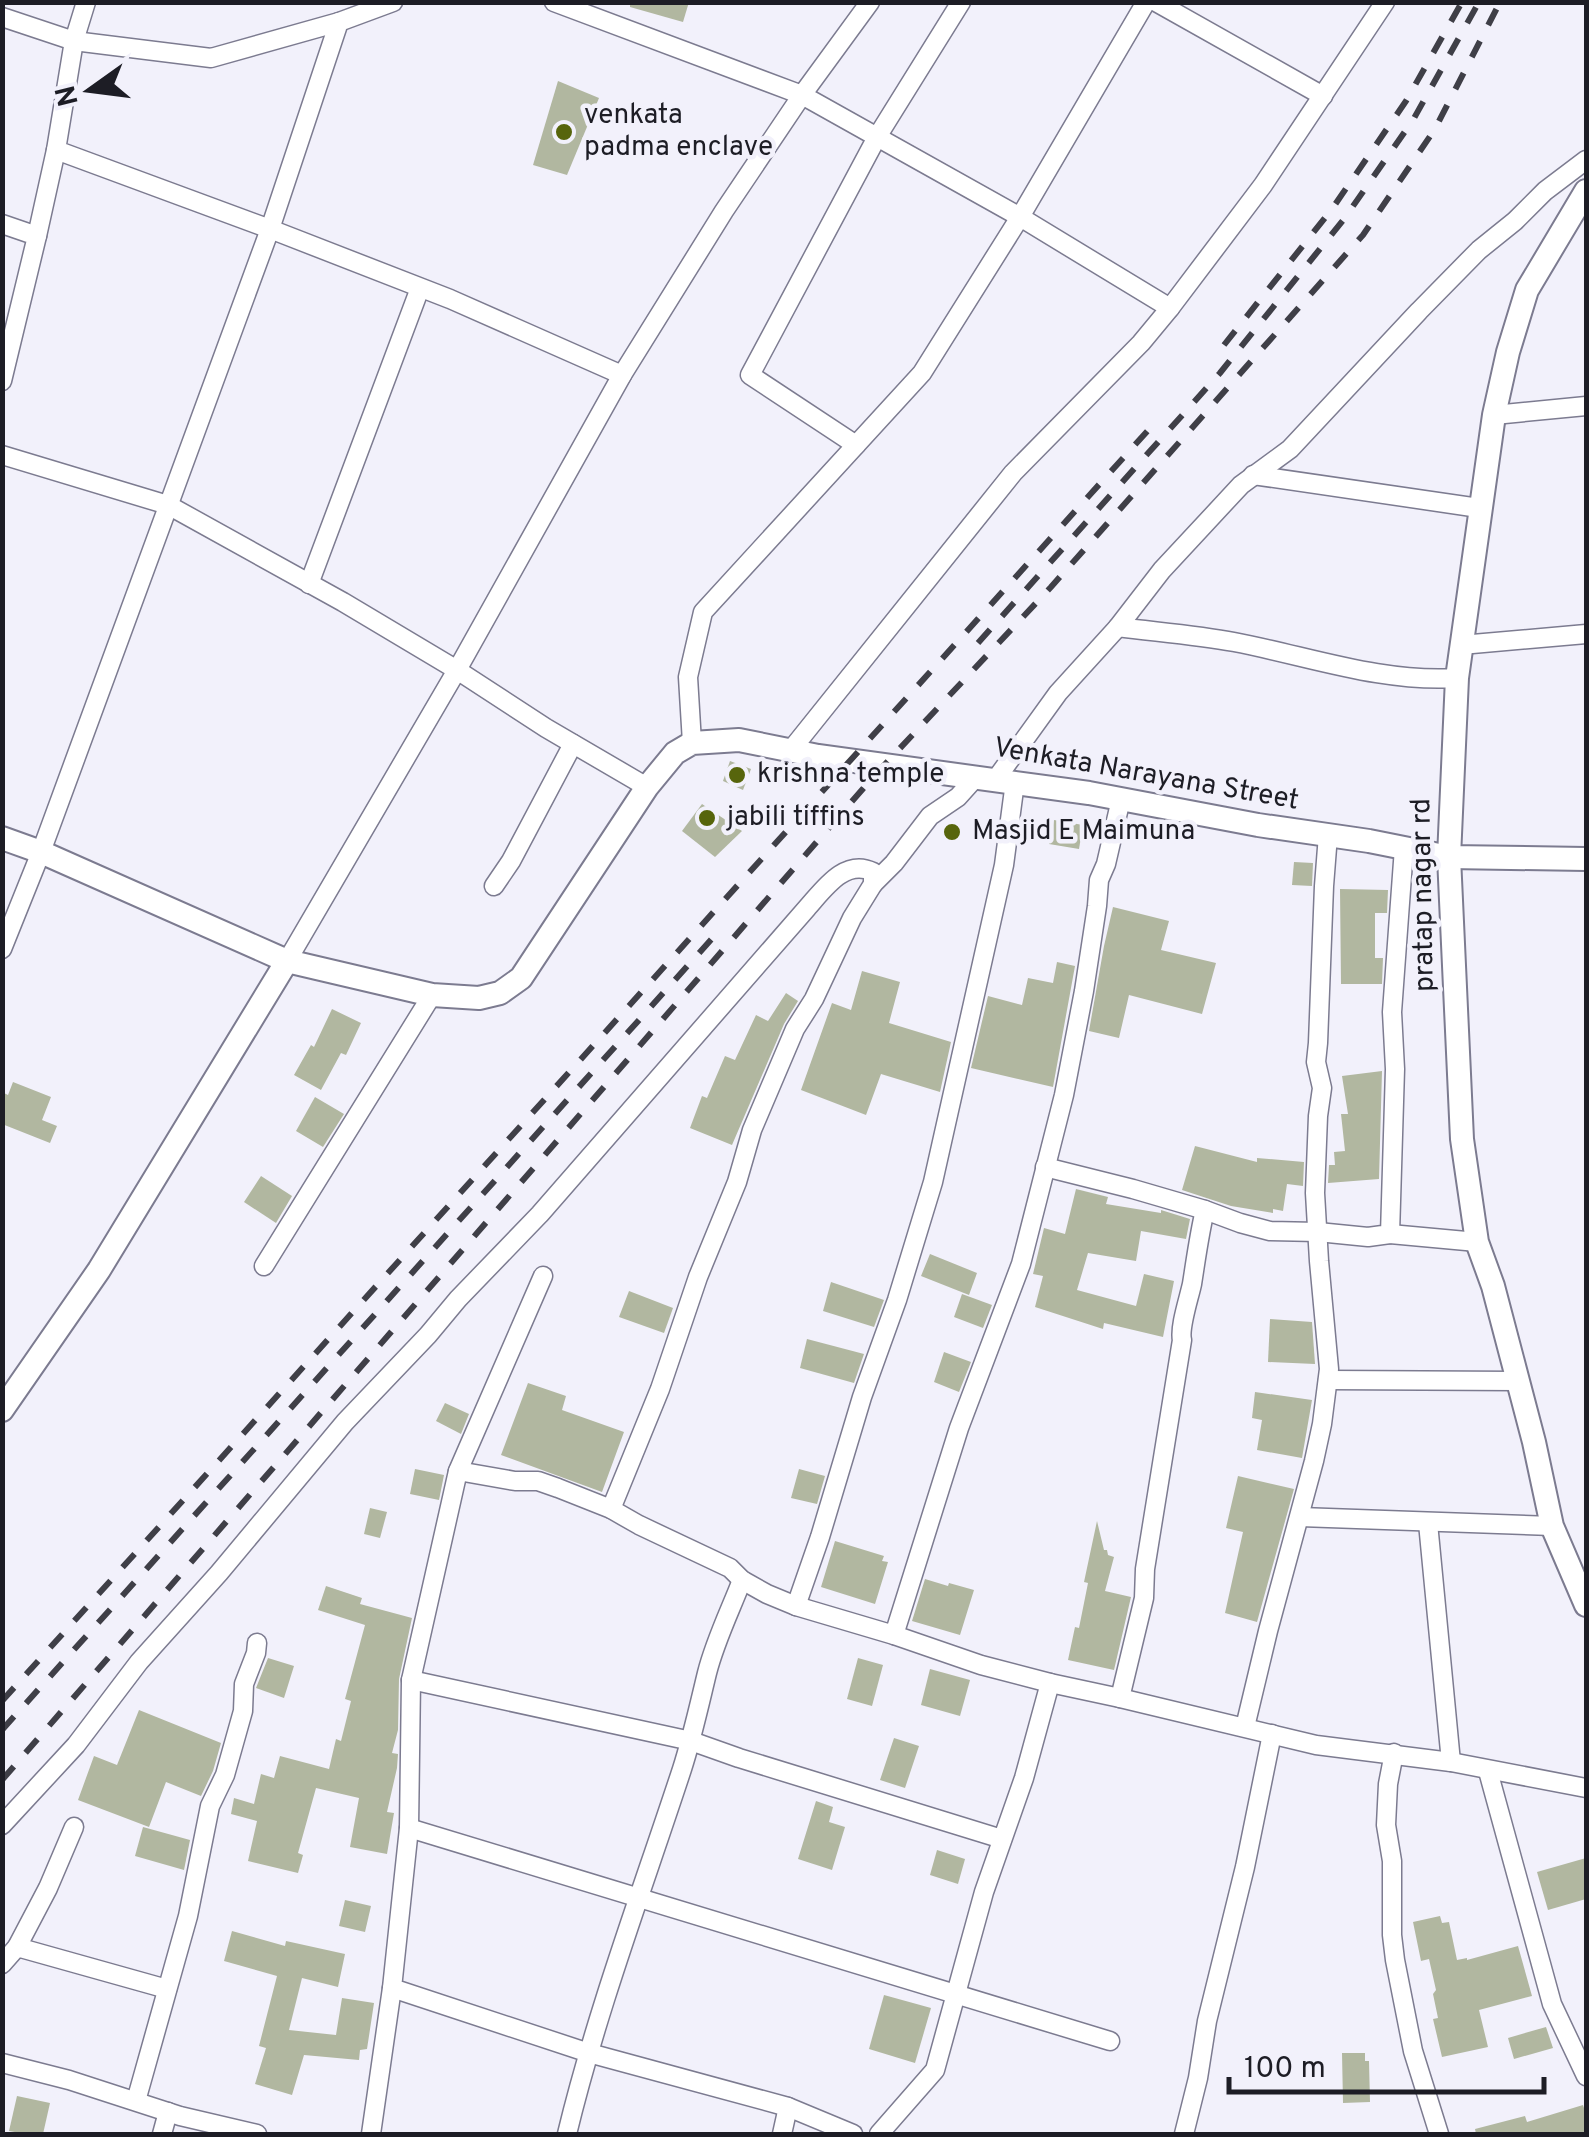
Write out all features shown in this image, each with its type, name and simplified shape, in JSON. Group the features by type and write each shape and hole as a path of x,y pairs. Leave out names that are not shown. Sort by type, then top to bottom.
{"street":[{"path":"2,381 56,150 74,41 86,2"},
{"path":"2,17 74,41 211,58 339,22 393,2"},
{"path":"554,2 802,95 1020,217 1170,308"},
{"path":"2,1410 99,1270 287,962 622,375 724,211 870,2"},
{"path":"856,445 750,375 877,137 961,2"},
{"path":"2,838 287,962 432,995 479,998 500,993 521,978 647,788 675,753 692,742 688,677 703,612 922,373 1020,217 1146,2"},
{"path":"1156,2 1323,96"},
{"path":"791,750 1014,473 1142,343 1170,308 1263,185 1385,2"},
{"path":"2,948 41,852 270,229 339,22"},
{"path":"56,150 420,288 622,375"},
{"path":"612,1510 737,1182 752,1130 795,1029 814,999 852,918 874,884 930,816 996,779 1058,693 1118,627 1162,570 1253,475 1290,449 1480,250 1586,160"},
{"name":"pratap nagar rd","path":"1586,190 1527,290 1494,415 1457,678 1449,858 1462,1139 1478,1242 1494,1286 1552,1526 1586,1605"},
{"path":"2,224 37,236"},
{"path":"309,584 420,288"},
{"path":"1494,415 1586,406"},
{"path":"2,454 168,505 457,670 647,788"},
{"path":"1253,475 1479,508"},
{"path":"1118,627 1234,642 1421,680 1457,678"},
{"path":"1461,645 1586,634"},
{"name":"Venkata Narayana Street","path":"692,742 739,740 818,756 996,779 1449,858 1586,859"},
{"path":"494,886 512,861 573,744"},
{"path":"796,1606 934,1182 1004,865 996,779"},
{"path":"894,1635 958,1428 1014,1287 1064,1095 1099,880 1121,799"},
{"path":"1246,1727 1322,1424 1330,1359 1318,1261 1316,1194 1322,1088 1316,1062 1328,835"},
{"path":"1390,1234 1396,1068 1392,1012 1404,848"},
{"path":"2,1825 76,1745 139,1662 346,1422 540,1214 806,908 849,869 862,867 873,872 874,884"},
{"path":"264,1266 432,995"},
{"path":"1045,1167 1133,1188 1270,1231 1390,1234 1478,1242"},
{"path":"1120,1698 1144,1598 1145,1569 1182,1340 1180,1332 1206,1210"},
{"path":"371,2134 409,1828 411,1680 458,1471 543,1276"},
{"path":"1328,1380 1518,1380"},
{"path":"458,1471 538,1481 612,1510 730,1568 767,1594 981,1665 1316,1744 1452,1762 1586,1788"},
{"path":"1300,1517 1552,1526"},
{"path":"1428,1523 1452,1762"},
{"path":"567,2134 589,2052 701,1708 707,1672 742,1580"},
{"path":"136,2101 192,1898 210,1806 226,1775 243,1712 244,1684 258,1643"},
{"path":"411,1680 691,1741 1002,1839"},
{"path":"879,2134 934,2070 984,1892 1024,1778 1050,1684"},
{"path":"1184,2134 1246,1867 1272,1734"},
{"path":"1394,1754 1386,1825 1392,1861 1394,1960 1412,2050 1439,2134"},
{"path":"1488,1771 1552,2004 1586,2076"},
{"path":"2,1964 17,1947 48,1888 74,1826"},
{"path":"409,1828 1110,2041"},
{"path":"17,1947 167,1989"},
{"path":"392,1988 589,2052 788,2107 853,2134"},
{"path":"2,2063 257,2134"},
{"path":"782,2134 788,2107"},
{"path":"162,2134 168,2112"}],"building":[{"path":"630,2 689,2 683,22 630,7"},
{"name":"venkata padma enclave","path":"558,81 599,98 567,175 533,165"},
{"name":"krishna temple","path":"730,761 751,769 743,790 723,781"},
{"name":"jabili tiffins","path":"702,804 742,831 715,857 682,831"},
{"path":"1054,820 1083,825 1079,849 1049,844"},
{"path":"1294,862 1313,863 1312,886 1292,885"},
{"path":"1340,889 1388,890 1387,913 1375,913 1375,958 1383,958 1382,984 1341,984"},
{"path":"1113,907 1169,921 1161,950 1216,963 1202,1014 1129,995 1119,1038 1089,1031"},
{"path":"1057,962 1075,966 1053,1087 971,1068 988,996 1022,1005 1028,978 1053,983"},
{"path":"862,971 900,982 889,1023 951,1042 940,1092 881,1074 866,1115 801,1090 832,1003 851,1010"},
{"path":"786,993 798,1001 784,1024 732,1145 690,1128 702,1096 707,1098 725,1056 735,1060 756,1015 768,1021"},
{"path":"332,1009 361,1023 346,1055 341,1053 321,1090 294,1075 311,1045 314,1047"},
{"path":"1382,1071 1379,1179 1328,1183 1329,1165 1335,1165 1334,1152 1345,1151 1341,1114 1348,1114 1342,1076"},
{"path":"13,1082 51,1097 42,1120 57,1126 50,1143 2,1124 2,1092 8,1095"},
{"path":"315,1097 344,1114 323,1147 296,1131"},
{"path":"1195,1146 1257,1162 1257,1158 1304,1162 1303,1186 1287,1184 1283,1211 1273,1209 1273,1213 1231,1206 1182,1190"},
{"path":"261,1176 292,1196 276,1223 244,1202"},
{"path":"1076,1189 1108,1197 1106,1204 1161,1210 1190,1219 1186,1239 1141,1231 1136,1261 1088,1253 1077,1290 1136,1306 1144,1274 1174,1281 1163,1337 1104,1323 1103,1329 1035,1307 1043,1276 1033,1274 1044,1228 1065,1234"},
{"path":"930,1254 977,1273 969,1295 921,1276"},
{"path":"831,1282 884,1300 874,1327 823,1311"},
{"path":"629,1291 673,1308 664,1333 619,1317"},
{"path":"962,1294 992,1305 983,1328 954,1317"},
{"path":"1270,1319 1312,1322 1315,1364 1268,1362"},
{"path":"807,1339 864,1354 854,1383 800,1368"},
{"path":"944,1352 971,1362 959,1392 934,1382"},
{"path":"528,1383 566,1396 562,1410 624,1432 602,1492 501,1455"},
{"path":"1255,1392 1312,1400 1302,1458 1257,1450 1262,1420 1252,1418"},
{"path":"445,1403 469,1414 461,1434 436,1421"},
{"path":"415,1469 444,1475 439,1500 410,1494"},
{"path":"799,1469 825,1476 817,1504 791,1498"},
{"path":"1238,1476 1294,1489 1257,1622 1225,1613 1243,1532 1226,1528"},
{"path":"370,1508 387,1512 380,1538 364,1534"},
{"path":"1097,1521 1104,1550 1114,1557 1105,1591 1131,1597 1114,1670 1068,1660 1075,1627 1079,1628"},
{"path":"835,1541 884,1556 882,1561 888,1562 875,1604 821,1587"},
{"path":"925,1579 974,1590 960,1635 912,1621"},
{"path":"326,1586 362,1598 360,1604 412,1618 399,1679 398,1730 392,1753 398,1754 397,1768 387,1812 394,1813 387,1854 350,1847 359,1798 316,1788 298,1853 303,1855 298,1873 248,1861 257,1821 231,1814 234,1798 254,1804 261,1774 274,1778 280,1756 329,1769 336,1739 341,1741 351,1701 345,1699 365,1625 318,1610"},
{"path":"268,1658 294,1666 284,1698 256,1688"},
{"path":"858,1658 883,1665 872,1706 847,1699"},
{"path":"930,1669 970,1680 960,1716 921,1705"},
{"path":"139,1710 221,1743 201,1796 166,1782 149,1827 78,1800 94,1756 117,1765"},
{"path":"894,1738 919,1746 905,1788 880,1780"},
{"path":"816,1801 833,1807 829,1822 845,1827 832,1870 798,1859"},
{"path":"143,1827 190,1840 184,1870 135,1856"},
{"path":"937,1850 965,1859 958,1884 930,1875"},
{"path":"1586,1858 1586,1899 1548,1910 1537,1872"},
{"path":"345,1900 371,1906 365,1932 339,1926"},
{"path":"1440,1916 1442,1923 1449,1922 1457,1960 1518,1946 1532,1996 1479,2010 1488,2047 1442,2057 1433,2019 1438,2018 1433,1994 1436,1990 1429,1959 1421,1961 1413,1922"},
{"path":"232,1931 285,1946 286,1941 345,1954 338,1987 302,1978 289,2030 336,2035 342,1998 374,2003 367,2049 360,2050 359,2060 304,2055 292,2095 255,2084 266,2048 259,2046 277,1976 224,1961"},
{"path":"884,1995 931,2008 915,2063 869,2049"},
{"path":"1546,2027 1553,2048 1514,2059 1508,2038"},
{"path":"1342,2053 1365,2053 1365,2061 1369,2061 1370,2102 1343,2103"},
{"path":"17,2096 50,2103 43,2134 9,2131"},
{"path":"1583,2105 1586,2134 1476,2134 1475,2129 1525,2116 1527,2122"}],"railway":[{"path":"1224,345 1332,209 1406,101 1462,2"},
{"path":"978,643 1220,373 1344,219 1413,120 1479,2"},
{"path":"2,1780 874,776 1051,587 1363,235 1435,129 1500,2"},
{"path":"2,1701 1151,427"},
{"path":"2,1730 717,933"}],"place":[{"name":"venkata padma enclave","path":"564,132"},
{"name":"krishna temple","path":"737,775"},
{"name":"jabili tiffins","path":"707,818"},
{"name":"Masjid E Maimuna","path":"952,832"}]}
